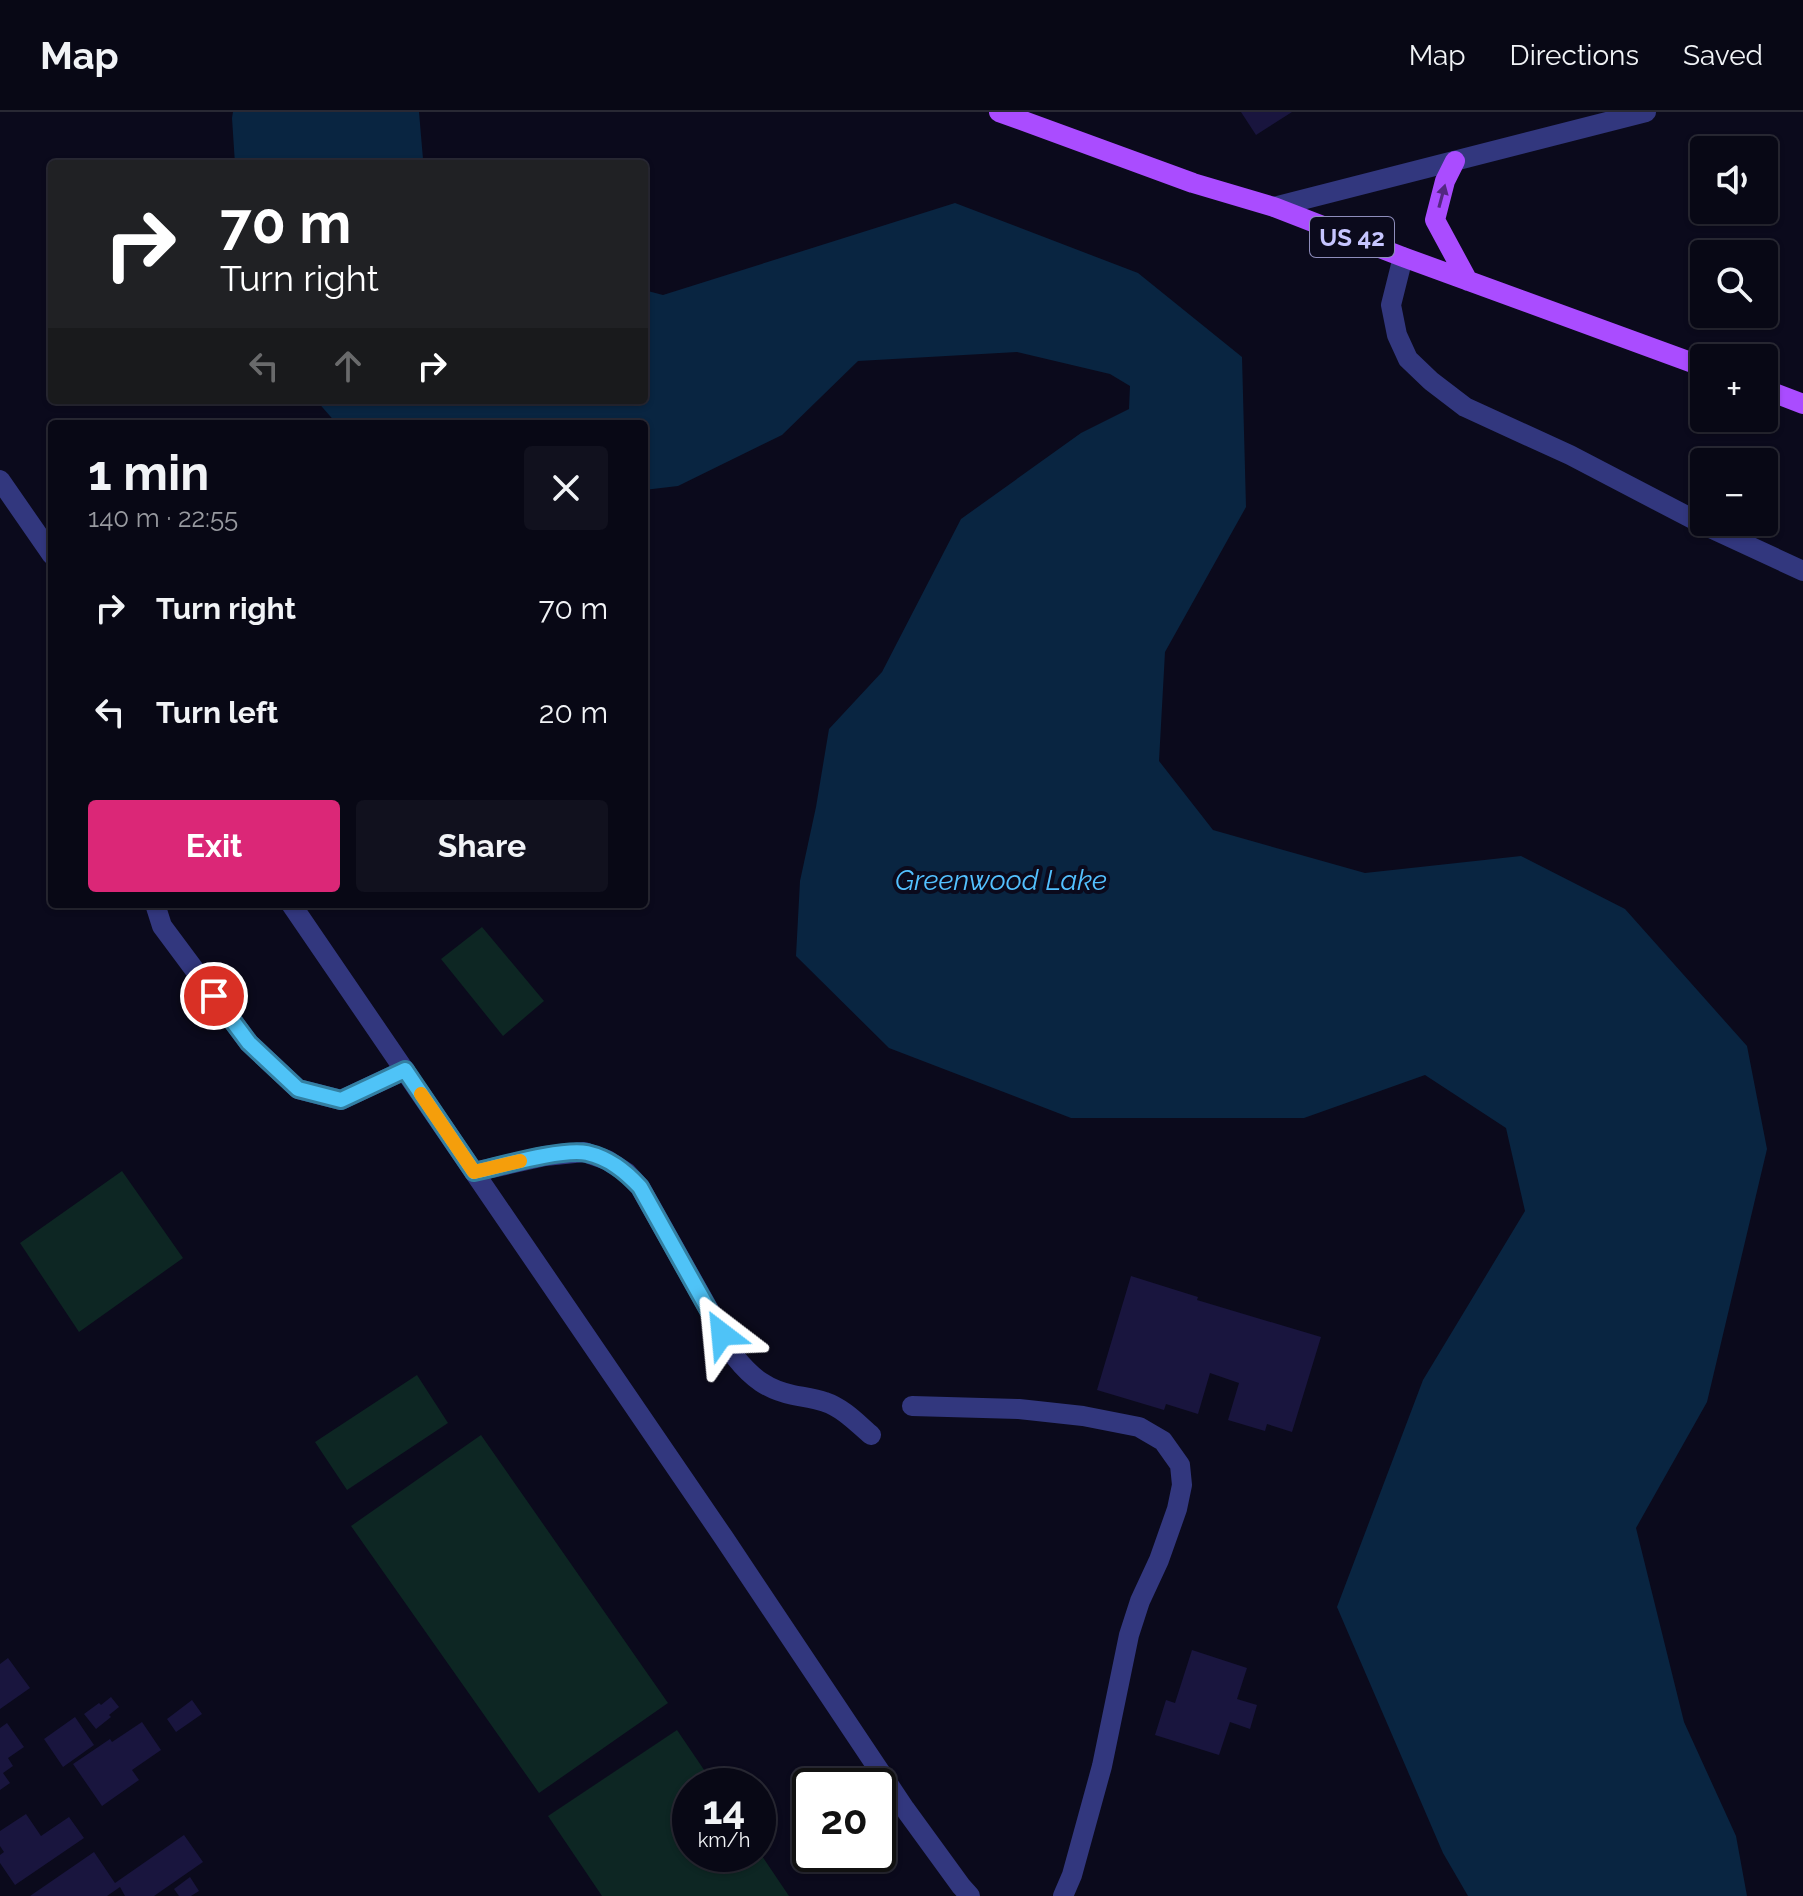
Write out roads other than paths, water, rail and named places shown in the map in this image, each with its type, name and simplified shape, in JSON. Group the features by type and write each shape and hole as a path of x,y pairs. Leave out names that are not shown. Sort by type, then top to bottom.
{"main road":[{"name":"US 42","path":"999,112 1193,183 1274,207 1690,362"},
{"path":"1455,161 1445,181 1435,220 1468,281"},
{"path":"1778,394 1803,404"}],"street":[{"path":"1274,207 1646,112"},
{"path":"1403,257 1391,305 1397,335 1408,359 1431,381 1465,407 1570,455 1708,527 1803,571"},
{"path":"0,480 48,549"},
{"path":"156,908 162,926 249,1043 298,1089 341,1100 405,1070"},
{"path":"294,908 905,1809 970,1896"},
{"path":"474,1172 545,1156 584,1152 607,1160 627,1173 640,1187 736,1358 750,1374 766,1387 832,1405 871,1435"},
{"path":"912,1406 1019,1409 1083,1416 1139,1427 1163,1441 1180,1465 1182,1485 1177,1509 1129,1635 1102,1766 1072,1875 1063,1896"}],"water":[{"path":"233,112 419,112 424,160 235,160"},
{"name":"Greenwood Lake","path":"955,203 1138,273 1242,357 1246,507 1165,652 1159,761 1213,830 1365,873 1521,856 1625,909 1747,1046 1767,1149 1707,1402 1636,1528 1684,1722 1736,1836 1747,1896 1468,1896 1443,1853 1337,1607 1423,1380 1525,1211 1506,1128 1425,1075 1304,1118 1071,1118 889,1048 796,956 800,881 829,729 882,672 961,519 1081,433 1129,409 1130,386 1110,374 1017,352 858,361 782,435 678,486 648,490 648,420 334,420 320,404 648,404 648,291 663,295"}]}
